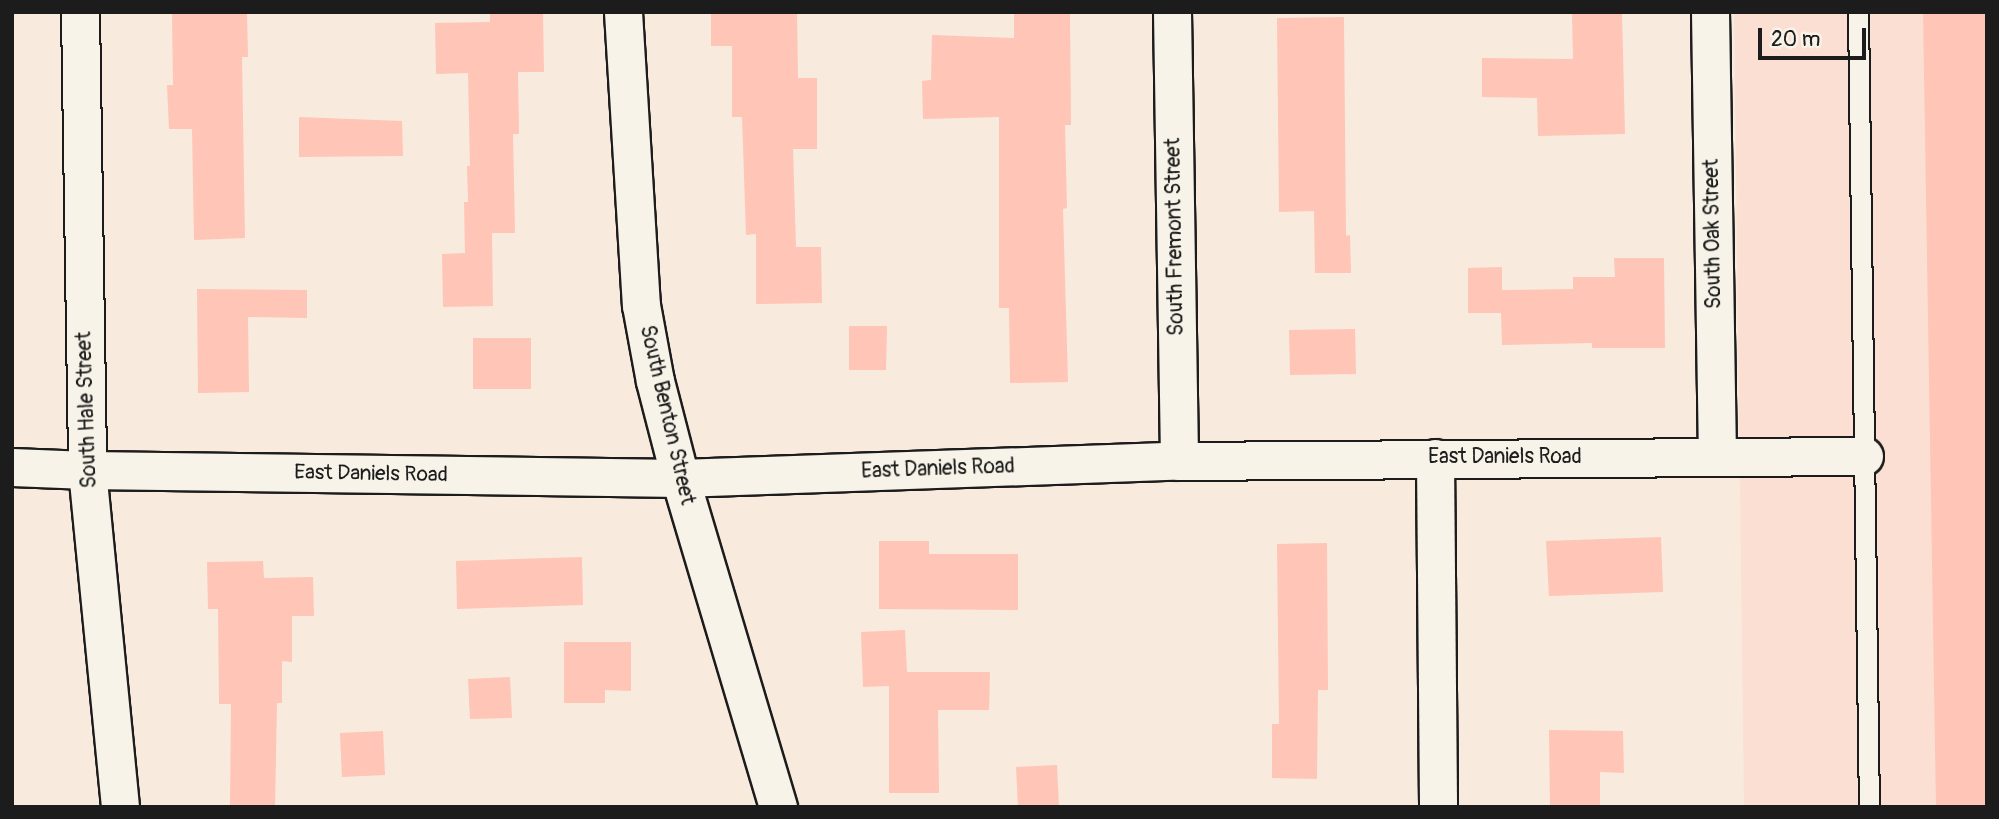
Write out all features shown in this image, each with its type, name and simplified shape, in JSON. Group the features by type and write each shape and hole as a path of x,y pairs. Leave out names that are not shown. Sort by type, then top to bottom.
{"street":[{"name":"South Hale Street","path":"80,12 87,470 121,807"},
{"name":"South Benton Street","path":"623,12 641,304 655,382 680,478 778,807"},
{"name":"South Fremont Street","path":"1172,12 1179,461"},
{"name":"South Oak Street","path":"1710,12 1717,456"},
{"name":"East Daniels Road","path":"12,467 680,478 1179,461 1864,456"},
{"path":"1435,458 1438,807"}],"lane":[{"path":"1858,12 1870,807"}],"shaded area":[{"path":"1734,12 1987,12 1987,807 1744,807"}],"building":[{"path":"490,12 543,12 544,72 518,72 519,134 513,134 515,233 492,233 493,306 443,307 442,254 465,253 464,202 468,202 467,166 470,166 468,73 436,74 435,23 490,22"},
{"path":"711,12 797,12 798,78 817,78 817,149 793,149 796,247 821,247 822,303 756,304 756,234 746,235 742,117 732,117 732,46 711,46"},
{"path":"1014,12 1070,12 1071,125 1065,125 1067,208 1063,209 1068,382 1010,383 1009,308 999,308 999,117 923,119 922,81 931,80 932,35 1014,38"},
{"path":"1572,12 1622,12 1625,134 1538,136 1537,98 1482,97 1482,58 1573,59"},
{"path":"1923,12 1987,12 1987,807 1936,807"},
{"path":"247,13 248,57 242,57 245,238 194,240 192,129 169,129 167,85 173,85 172,14"},
{"path":"1344,17 1346,236 1350,235 1351,273 1315,273 1314,211 1279,212 1277,18"},
{"path":"299,117 402,121 403,156 299,157"},
{"path":"1614,258 1664,258 1665,348 1592,348 1592,343 1502,345 1501,313 1468,313 1468,268 1502,267 1502,290 1573,289 1573,277 1615,277"},
{"path":"197,289 307,290 307,318 248,317 249,392 198,393"},
{"path":"849,326 887,326 886,370 849,370"},
{"path":"1355,329 1356,374 1290,375 1289,330"},
{"path":"473,338 531,338 531,389 473,389"},
{"path":"1661,537 1663,592 1549,596 1546,541"},
{"path":"879,541 929,541 929,554 1018,554 1018,610 879,609"},
{"path":"1327,543 1328,690 1318,690 1317,779 1272,778 1272,724 1279,724 1277,544"},
{"path":"582,557 583,605 457,609 456,561"},
{"path":"263,561 264,578 313,577 314,616 292,616 292,662 282,661 282,703 277,703 275,807 230,807 231,704 219,704 218,609 208,609 207,562"},
{"path":"905,630 907,672 990,672 989,710 938,710 939,793 889,793 889,686 863,687 861,632"},
{"path":"564,642 631,642 631,691 605,690 605,703 564,703"},
{"path":"510,677 512,718 470,719 468,679"},
{"path":"1549,730 1623,731 1624,773 1600,772 1600,807 1550,807"},
{"path":"383,731 385,775 342,777 340,733"},
{"path":"1057,765 1059,807 1018,807 1016,767"}]}
